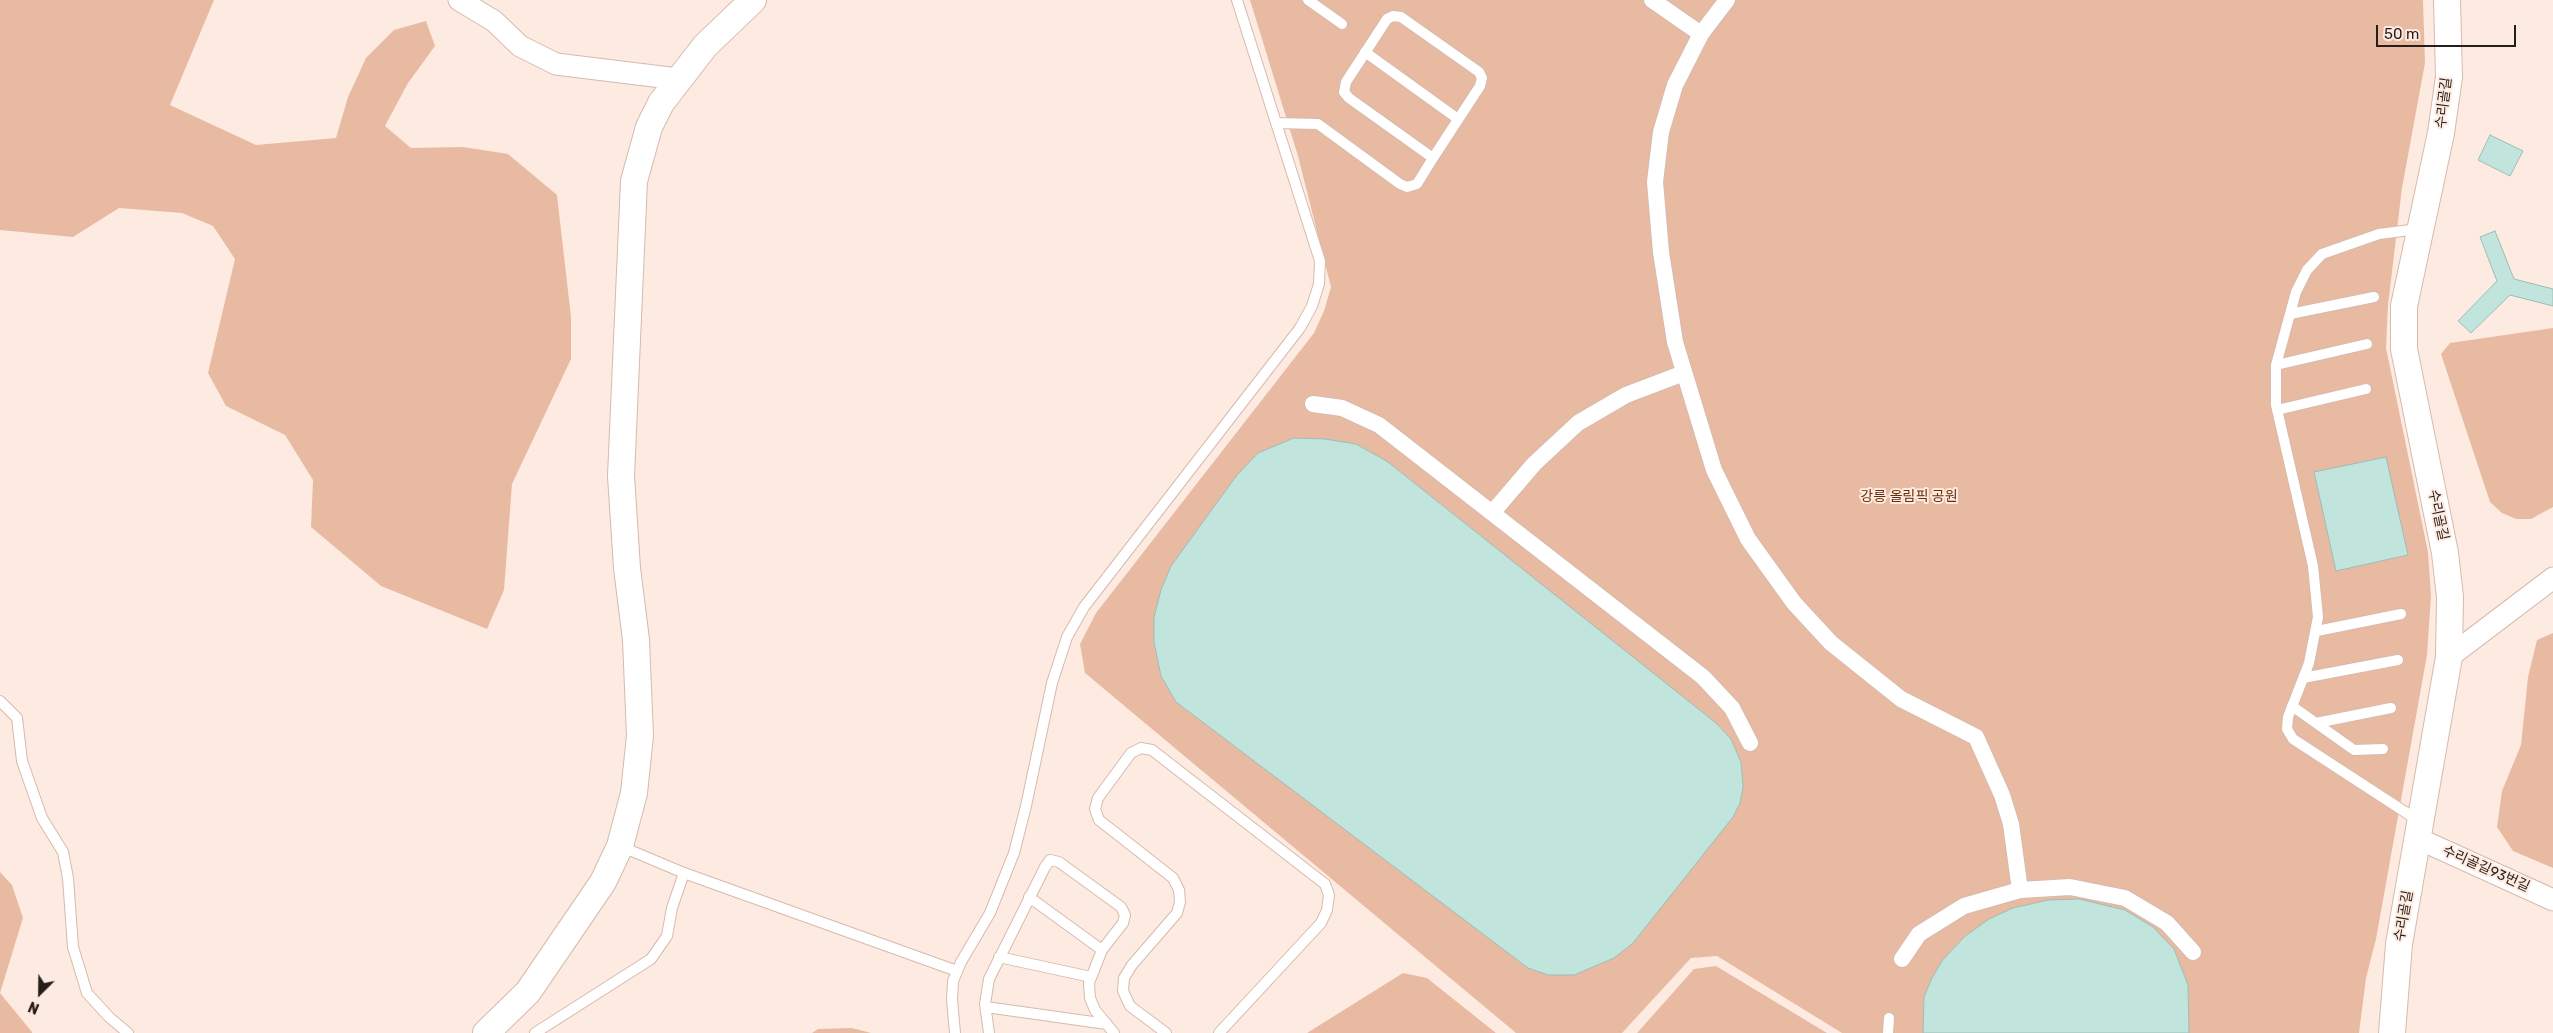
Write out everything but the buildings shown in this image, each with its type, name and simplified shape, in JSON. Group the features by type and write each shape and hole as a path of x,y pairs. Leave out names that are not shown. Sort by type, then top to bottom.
{"street":[{"path":"459,0 494,21 520,46 556,64 678,78"},
{"path":"486,1033 528,992 603,882 620,846 634,792 640,736 636,640 627,568 621,476 634,181 649,127 661,103 678,78 705,46 753,0"},
{"path":"1652,0 1701,34"},
{"path":"1727,0 1701,34 1675,84 1661,132 1655,182 1661,252 1675,342 1714,470 1748,539 1794,603 1831,643 1900,699 1976,737 2002,795 2011,824 2020,890"},
{"name":"수리골길","path":"2392,1033 2399,944 2420,831 2448,657 2450,597 2445,553 2404,349 2404,306 2441,132 2448,77 2447,0"},
{"path":"1492,513 1534,464 1578,423 1626,395 1684,373"},
{"path":"1313,404 1342,408 1379,425 1703,677 1732,708 1750,743"},
{"path":"2448,657 2553,578"},
{"name":"수리골길93번길","path":"2420,831 2553,900"},
{"path":"1902,959 1919,934 1964,906 2020,890 2070,887 2125,898 2167,924 2193,952"}],"lane":[{"path":"955,1033 952,999 956,971 990,913 1008,870 1026,806 1052,683 1067,637 1084,607 1300,328 1312,306 1319,284 1320,262 1237,0"},
{"path":"1308,0 1342,24"},
{"path":"1276,124 1318,124 1400,184 1408,187 1416,184 1434,158 1480,86 1482,78 1479,72 1401,17 1393,16 1387,19 1346,82 1344,92 1434,158"},
{"path":"1366,52 1458,119"},
{"path":"2419,229 2378,234 2322,254 2307,270 2296,292 2276,365 2277,410 2313,566 2317,630 2303,678 2288,717 2287,729 2293,739 2420,831"},
{"path":"2290,314 2374,297"},
{"path":"2276,365 2367,344"},
{"path":"2277,410 2366,389"},
{"path":"2317,630 2401,614"},
{"path":"2303,678 2398,660"},
{"path":"0,701 17,718 22,761 42,818 63,852 68,878 73,947 87,993 109,1017 128,1033"},
{"path":"2292,706 2354,750 2383,749"},
{"path":"2316,723 2391,708"},
{"path":"1166,1033 1130,1006 1123,991 1124,978 1132,965 1177,913 1180,902 1179,890 1173,878 1099,820 1095,809 1098,798 1131,753 1140,748 1152,750 1325,884 1329,895 1327,910 1321,923 1219,1033"},
{"path":"620,846 684,873 956,971"},
{"path":"989,1033 986,1007 989,979 1044,867 1050,860 1059,862 1114,901 1126,915 1123,923 1102,950 1091,977 1090,998 1095,1010 1114,1033"},
{"path":"535,1033 555,1018 651,959 667,936 672,908 684,873"},
{"path":"1029,898 1102,950"},
{"path":"999,957 1091,977"},
{"path":"986,1007 1107,1024"},
{"path":"1888,1033 1889,1018"}],"green space":[{"path":"0,0 214,0 170,105 256,145 336,138 348,97 366,58 394,30 426,21 435,46 408,83 385,126 411,148 463,147 508,154 557,195 571,317 571,359 512,484 504,590 487,629 381,586 311,527 313,480 285,435 226,406 208,373 235,259 213,226 182,213 119,208 73,237 0,230"},
{"name":"강릉 올림픽 공원","path":"1250,0 2423,0 2425,63 2402,188 2388,305 2386,348 2428,552 2431,596 2427,655 2376,939 2366,978 2359,1033 1842,1033 1717,956 1691,958 1622,1033 1516,1033 1085,673 1080,644 1096,613 1314,333 1324,311 1331,287 1298,156"},
{"path":"2553,328 2553,507 2531,519 2516,519 2502,513 2490,502 2441,354 2450,343"},
{"path":"2553,633 2553,868 2513,851 2497,827 2502,791 2521,745 2528,677 2537,640"},
{"path":"0,872 12,885 23,918 0,993"},
{"path":"1716,966 1827,1033 1637,1033 1694,969"},
{"path":"1403,973 1427,978 1496,1033 1307,1033"},
{"path":"0,993 32,1032 32,1033 0,1033"},
{"path":"852,1028 871,1033 812,1033 818,1029"}]}
